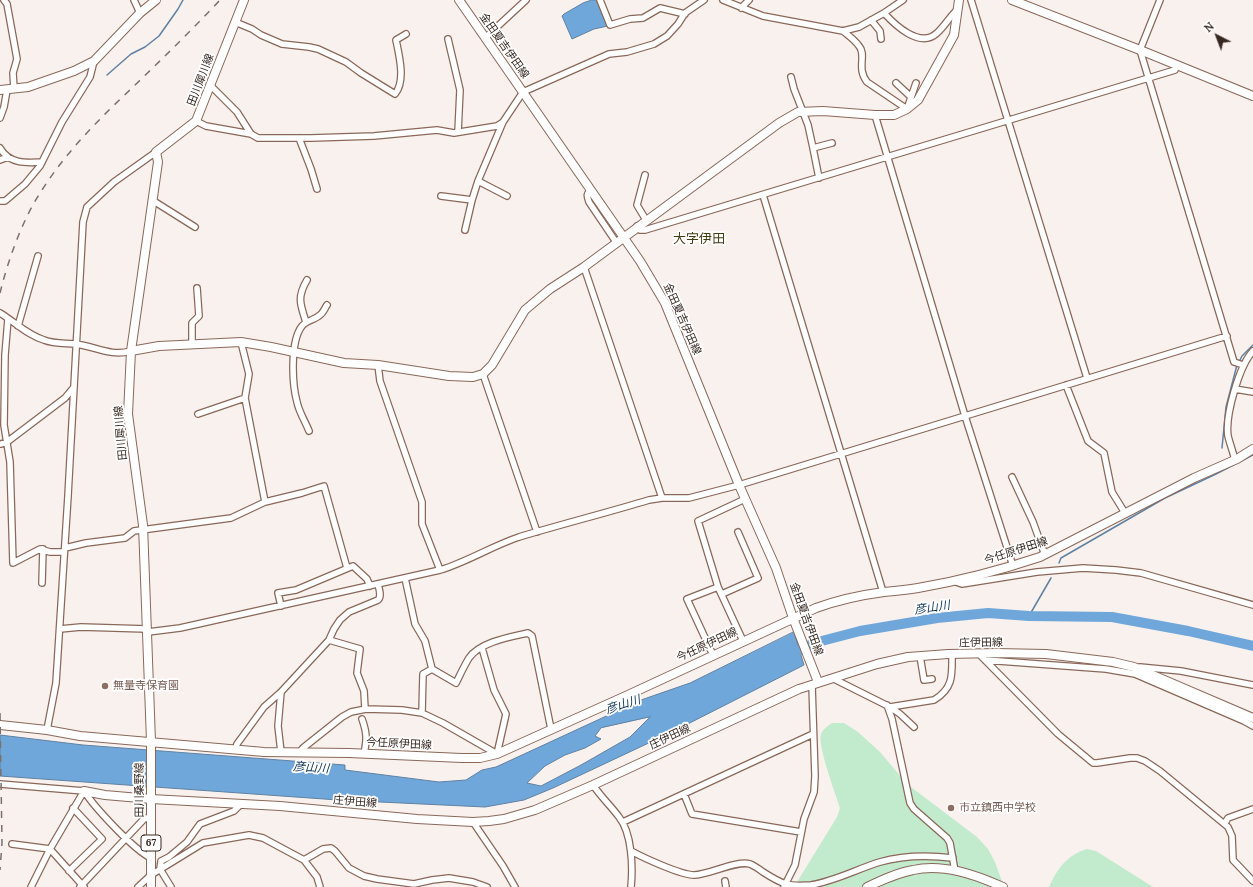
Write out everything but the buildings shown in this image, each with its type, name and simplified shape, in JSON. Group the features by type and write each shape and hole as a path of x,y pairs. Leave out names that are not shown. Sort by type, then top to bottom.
{"main road":[{"path":"7,90 28,87 47,81 74,71 94,61 140,13 156,0"},
{"name":"田川犀川線","path":"151,741 148,630 143,530 128,414 131,351 158,162 156,152 196,121 244,0"},
{"name":"金田夏吉伊田線","path":"459,0 591,190 620,239 640,262 665,302 739,485 776,568 816,681"},
{"path":"131,351 159,346 241,342 294,351 344,363 378,365 448,376 474,377 483,374 492,365 525,310 550,289 584,267 637,226 779,123 798,112 824,111 894,115 907,109 918,100 954,35 959,0"},
{"path":"1012,0 1253,96"},
{"name":"今任原伊田線","path":"151,741 235,750 281,752 462,758 480,758 497,754 793,618 831,603 883,592 918,588 953,581 1013,566 1044,555 1194,478 1235,460 1253,449"},
{"name":"庄伊田線","path":"84,791 105,795 151,799 280,806 417,819 473,822 504,819 529,812 593,785 816,681 832,678 876,664 908,657 952,654 1046,654 1113,662 1134,667 1253,718"},
{"path":"0,725 47,730 80,736 151,741"},
{"name":"田川桑野線","path":"151,741 151,887"},
{"path":"867,887 886,878 914,869 932,868 955,871 981,877 1003,887"}],"street":[{"path":"0,118 17,59 7,4 4,0"},
{"path":"134,0 140,13"},
{"path":"485,38 526,0"},
{"path":"600,0 610,25 630,19 643,18 660,8 685,14"},
{"path":"465,230 478,181 503,122 523,92 609,54 627,52 654,44 667,36 685,14 702,0"},
{"path":"723,0 763,16 843,31 859,27 884,13 902,0"},
{"path":"741,8 749,0"},
{"path":"971,0 1087,378"},
{"path":"1160,0 1140,50 1234,362 1243,365"},
{"path":"884,13 907,34 927,38 937,33 958,9"},
{"path":"871,20 880,31 881,39"},
{"path":"235,22 252,28 261,35 282,44 309,47 346,62 395,94 400,89 401,65 396,40 406,34"},
{"path":"843,31 860,46 862,52 861,70 867,82 907,109 916,83"},
{"path":"448,39 460,90 458,132"},
{"path":"0,201 5,201 25,184 42,162 62,122 90,77 94,61"},
{"path":"637,226 640,230 645,230 763,195 1175,70 1176,66"},
{"path":"791,77 794,89 804,112 813,148 818,178"},
{"path":"896,83 911,98"},
{"path":"211,86 237,112 252,134 258,138 374,136 436,130 454,133 497,126 503,122"},
{"path":"875,115 1013,566"},
{"path":"196,121 206,126 252,134"},
{"path":"299,138 317,189"},
{"path":"813,148 832,143"},
{"path":"0,148 8,157 21,163 42,162"},
{"path":"47,730 56,684 83,222 85,211 87,207 114,182 156,152"},
{"path":"0,160 8,157"},
{"path":"645,175 637,205 646,220"},
{"path":"478,181 507,196"},
{"path":"763,195 883,592"},
{"path":"441,196 472,200"},
{"path":"152,200 195,227"},
{"path":"18,326 38,256"},
{"path":"584,267 662,498"},
{"path":"306,322 301,305 300,291 307,280"},
{"path":"192,344 192,323 199,316 197,288"},
{"path":"309,431 295,395 292,365 294,351 298,332 306,322 320,316 327,305"},
{"path":"0,313 30,334 44,340 58,344 76,344 112,353 122,354 131,351"},
{"path":"8,319 5,355 4,443 10,462 13,563 40,549 50,552 65,550 86,542 125,538 134,531 231,518 265,502 324,486 346,568"},
{"path":"60,629 81,627 148,630 180,628 440,570 456,565 477,554 518,537 649,500 662,498 689,498 739,485 1227,336"},
{"path":"241,342 249,374 245,398 265,502"},
{"path":"1235,460 1228,436 1228,424 1235,389 1243,365 1252,354"},
{"path":"378,365 380,381 422,502 422,524 440,570"},
{"path":"483,374 537,532"},
{"path":"1066,385 1088,441 1104,453 1112,492 1125,513"},
{"path":"4,443 65,398 74,387"},
{"path":"1235,389 1253,392"},
{"path":"198,414 245,398"},
{"path":"1012,477 1033,522 1044,555"},
{"path":"743,641 718,587 698,521 745,499"},
{"path":"722,594 758,578 738,532"},
{"path":"42,583 43,549"},
{"path":"281,606 278,593 300,588 352,566 357,568 367,579 370,586"},
{"path":"953,581 962,584 1037,572 1083,568 1116,570 1141,573 1253,605"},
{"path":"405,578 415,624 424,641 432,669 456,683 470,657 482,648 509,636 528,632 532,636 551,729"},
{"path":"235,750 237,744 259,714 330,640 334,628 349,612 380,598 378,584"},
{"path":"713,655 687,599 718,587"},
{"path":"330,640 360,649 357,673 364,691 365,709"},
{"path":"300,752 342,717 351,712 365,709 402,710 422,713 443,722 497,754 506,714 494,690 482,648"},
{"path":"978,653 1058,734 1093,763 1130,758 1145,761 1160,771 1225,823 1232,836 1233,860 1253,882"},
{"path":"888,706 934,700 940,696 949,685 952,677 952,654"},
{"path":"920,656 924,680 932,679"},
{"path":"985,660 1106,669 1135,674 1253,726"},
{"path":"1134,667 1182,672 1253,686"},
{"path":"422,713 423,674 432,669"},
{"path":"832,678 888,706 900,714 914,727"},
{"path":"784,886 795,865 804,819 814,792 815,776 813,734 816,681"},
{"path":"280,692 278,726 281,752"},
{"path":"888,706 910,803 914,809 947,838 950,843 955,871"},
{"path":"362,718 367,739 364,754"},
{"path":"623,822 813,734"},
{"path":"0,784 84,791"},
{"path":"593,785 599,795 623,822 631,851 631,887"},
{"path":"31,887 50,849 84,791"},
{"path":"84,791 90,801 126,838 144,855 151,858"},
{"path":"684,794 692,814 801,832"},
{"path":"170,887 160,869 161,861 169,857 187,842 200,824 234,811 241,804"},
{"path":"69,870 102,839 73,808"},
{"path":"1225,823 1228,818 1253,809"},
{"path":"12,844 50,849 82,886 144,819 151,817"},
{"path":"473,822 503,866 515,887"},
{"path":"138,887 151,875 203,843 249,835 263,838 304,860 317,877 320,887"},
{"path":"304,860 323,849 331,848 349,868 364,876 377,880 414,884 449,878 473,882 487,887"},
{"path":"631,851 685,873 694,875 741,864 750,864 784,886 797,887 810,886 880,862 899,858 920,856 953,858"}],"green space":[{"path":"832,723 844,723 858,732 880,752 907,784 977,837 988,849 995,862 1004,887 794,887 837,817 840,808 824,759 821,740 822,732"},
{"path":"1087,849 1096,851 1153,887 1049,887 1059,869 1068,859"}],"water":[{"path":"597,0 608,26 594,29 572,39 562,16 583,3"},
{"path":"794,632 804,665 670,733 524,800 485,807 338,800 0,776 0,735 83,745 345,765 345,770 439,782 466,780 482,770 496,767 641,700 690,683","holes":["650,717 630,737 541,786 527,783 545,766 565,755 585,748 601,739 595,736 601,728"]}],"waterway":[{"path":"107,75 131,54 145,47 159,36 183,0"},
{"path":"1239,362 1242,356 1253,345"},
{"path":"1222,448 1226,407 1237,365"},
{"path":"1059,563 1061,558 1165,498 1253,455"},
{"path":"1029,616 1051,578"},
{"name":"彦山川","path":"788,656 814,643 860,631 937,618 988,613 1029,616 1112,617 1188,631 1253,646"}],"railway":[{"path":"0,293 7,267 22,226 35,201 62,162 96,124 220,0"},
{"path":"0,713 2,843 0,870"}],"place":[{"name":"無量寺保育園","path":"105,686"},
{"name":"市立鎮西中学校","path":"951,808"}],"district":[{"name":"大字伊田","path":"699,239"}]}
